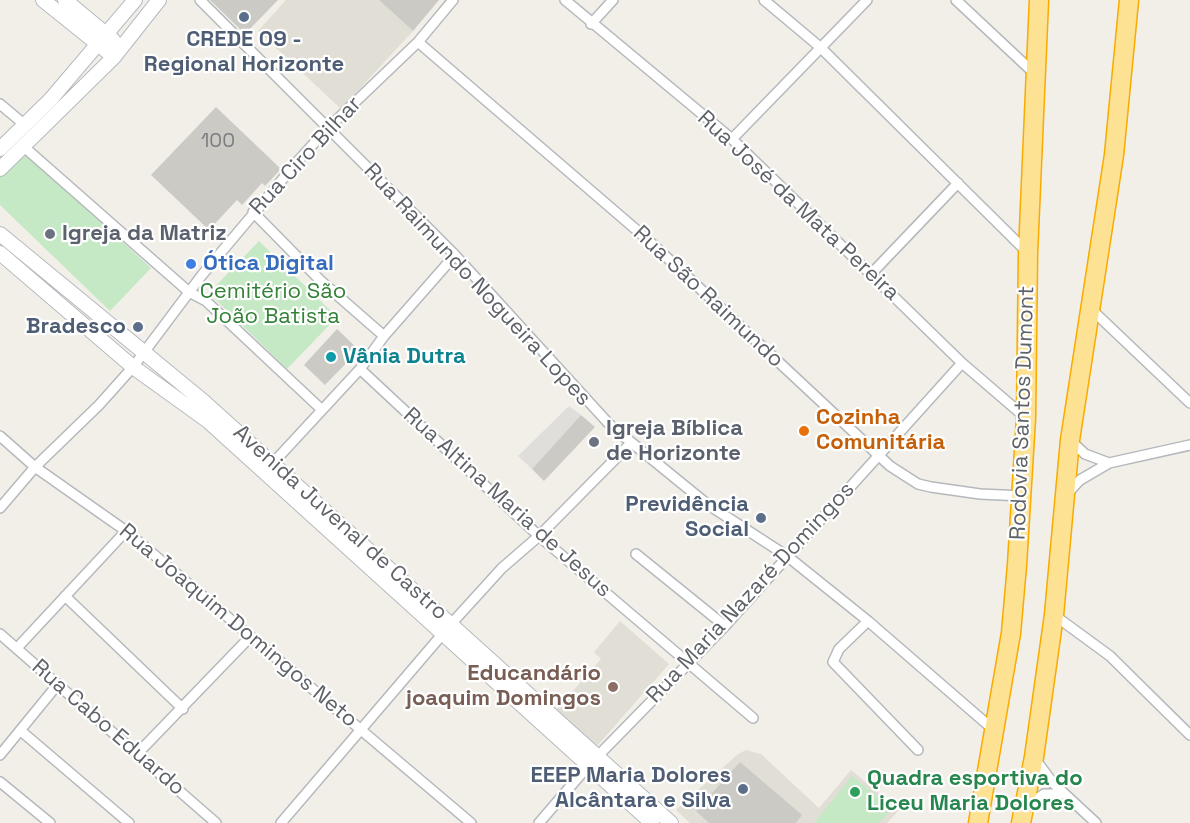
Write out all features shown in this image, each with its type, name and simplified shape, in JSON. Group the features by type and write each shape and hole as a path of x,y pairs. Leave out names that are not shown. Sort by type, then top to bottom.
{"highway":[{"name":"Rodovia Santos Dumont","path":"978,823 1011,633 1023,496 1028,253 1039,0"},
{"path":"1023,815 1034,757 1054,615 1070,440 1114,155 1129,0"}],"street":[{"path":"43,0 118,52"},
{"path":"65,0 102,40"},
{"path":"0,149 25,125 135,0"},
{"path":"0,169 118,52 159,0"},
{"name":"Rua Raimundo Nogueira Lopes","path":"200,0 454,255 600,416 707,504 787,556 868,621 995,732"},
{"name":"Rua Ciro Bilhar","path":"0,508 36,466 99,405 133,367 253,212 327,129 418,42 453,0"},
{"name":"Rua José da Mata Pereira","path":"565,0 591,24 732,139 962,363 1026,418"},
{"path":"591,24 613,0"},
{"path":"764,0 820,47 1028,253"},
{"path":"732,139 867,0"},
{"path":"956,0 1035,74"},
{"name":"Rua São Raimundo","path":"418,42 647,239 890,466 918,484 957,492 1023,496"},
{"path":"0,104 25,125"},
{"path":"23,146 189,292 206,301 321,409"},
{"path":"872,273 958,183"},
{"path":"253,212 321,281 384,336"},
{"name":"Avenida Juvenal de Castro","path":"0,234 273,463 452,622 671,823"},
{"name":"Avenida Juvenal de Castro","path":"0,253 133,367 208,421 652,823"},
{"path":"273,463 360,369 384,336 454,255"},
{"path":"1091,309 1190,403"},
{"name":"Rua Maria Nazaré Domingos","path":"539,823 588,766 725,626 962,363"},
{"name":"Rua Altina Maria de Jesus","path":"360,369 539,536 753,718"},
{"name":"Rua Joaquim Domingos Neto","path":"0,436 36,466 126,531 471,823"},
{"path":"1070,440 1085,454 1109,463"},
{"path":"281,823 452,622 502,568 539,536 631,443"},
{"path":"1066,495 1080,480 1109,463 1190,445"},
{"path":"17,648 126,531"},
{"path":"636,554 725,626"},
{"path":"65,596 183,709"},
{"path":"1054,615 1110,656 1190,735"},
{"path":"868,621 839,649 833,662 918,750"},
{"name":"Rua Cabo Eduardo","path":"0,636 17,648 216,823"},
{"path":"138,753 183,709 250,637"},
{"path":"0,755 58,684"},
{"path":"21,731 129,823"},
{"path":"1034,757 1048,778 1096,823"},
{"path":"0,782 50,823"},
{"path":"1023,815 1044,794 1065,795"}],"shaded area":[{"path":"286,0 379,0 413,31 341,109 258,31"},
{"path":"569,406 581,415 532,469 518,456"},
{"name":"Educandário joaquim Domingos","path":"620,621 669,664 597,746 556,710 601,659 594,652"},
{"path":"746,750 761,754 819,808 851,770 899,810 887,823 690,823 676,810 738,754"}],"green space":[{"path":"26,154 151,268 110,311 0,205 0,177"},
{"name":"Cemitério São João Batista","path":"259,241 337,317 287,369 209,293"},
{"name":"Quadra esportiva do Liceu Maria Dolores","path":"852,776 892,808 879,823 814,823"}],"building":[{"name":"CREDE 09 - Regional Horizonte","path":"210,0 278,0 245,34"},
{"path":"379,0 439,0 413,31"},
{"path":"216,107 281,169 265,186 262,183 242,205 237,200 209,230 151,175"},
{"name":"Vânia Dutra","path":"337,329 359,350 325,385 304,365"},
{"path":"581,415 595,427 544,481 532,469"},
{"name":"EEEP Maria Dolores Alcântara e Silva","path":"740,762 802,815 796,823 709,823 696,811"}],"place":[{"name":"CREDE 09 - Regional Horizonte","path":"244,17"},
{"name":"Igreja da Matriz","path":"50,234"},
{"name":"Ótica Digital","path":"191,264"},
{"name":"Bradesco","path":"138,327"},
{"name":"Vânia Dutra","path":"331,357"},
{"name":"Cozinha Comunitária","path":"804,431"},
{"name":"Igreja Bíblica de Horizonte","path":"594,442"},
{"name":"Previdência Social","path":"761,518"},
{"name":"Educandário joaquim Domingos","path":"613,687"},
{"name":"EEEP Maria Dolores Alcântara e Silva","path":"743,789"},
{"name":"Quadra esportiva do Liceu Maria Dolores","path":"855,792"}]}
